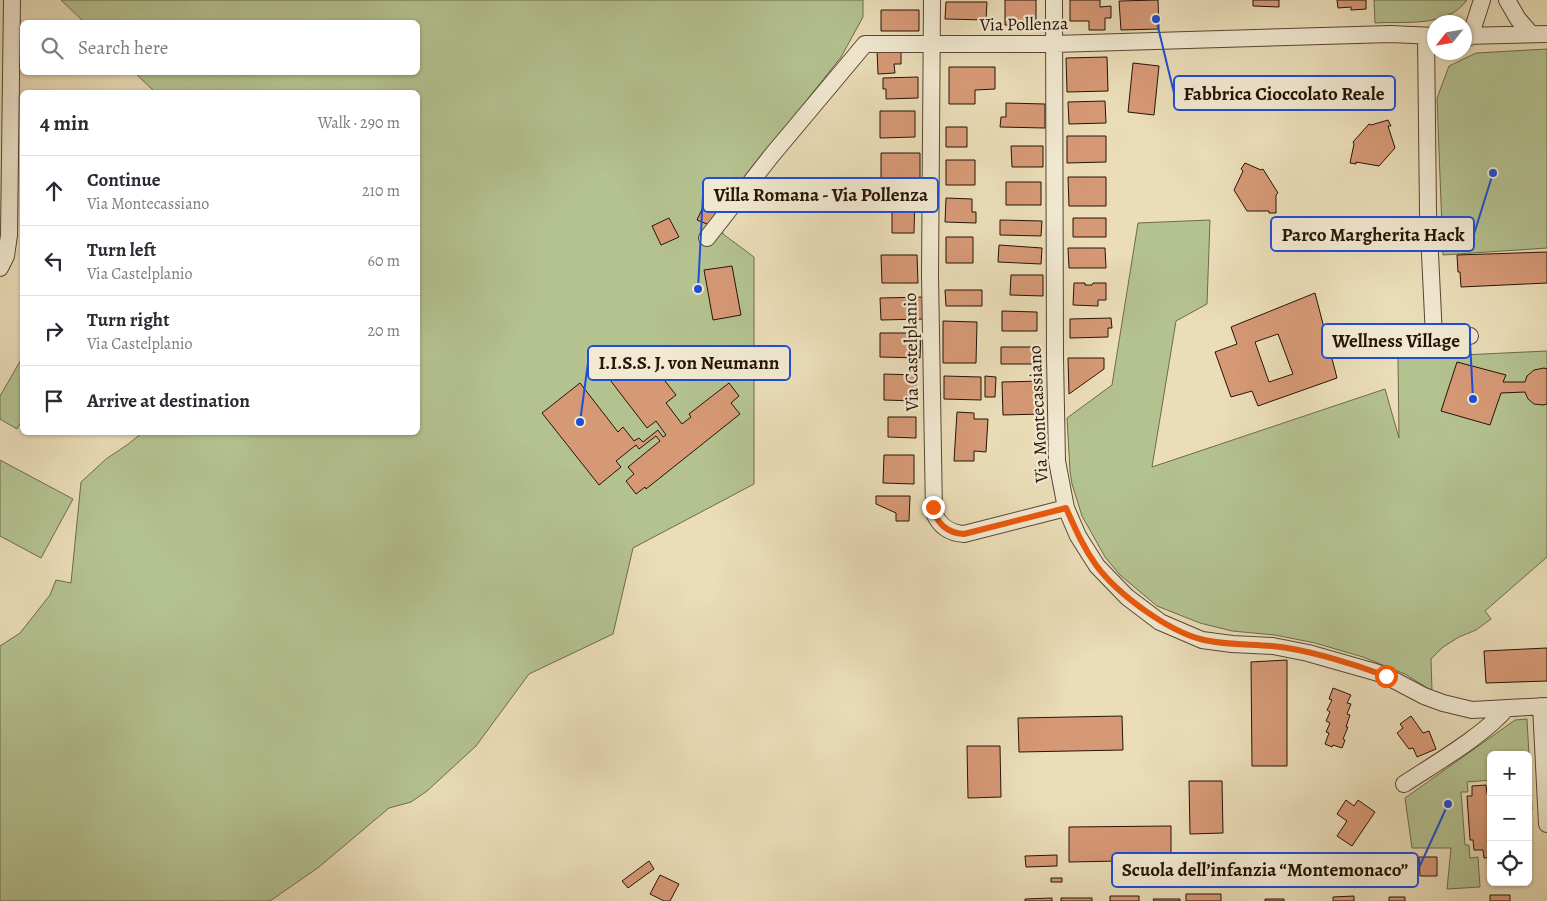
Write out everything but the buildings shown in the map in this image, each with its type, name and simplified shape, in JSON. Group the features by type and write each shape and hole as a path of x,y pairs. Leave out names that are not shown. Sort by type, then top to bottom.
{"street":[{"path":"0,268 6,256 9,235 5,120 12,0"},
{"name":"Via Castelplanio","path":"932,0 930,275 934,513 940,525 954,533 964,534 1066,508"},
{"name":"Via Montecassiano","path":"1054,0 1057,449 1059,474 1066,508 1078,536 1097,566 1127,597 1160,622 1202,640 1273,646 1308,653 1386,676 1414,691 1443,703 1472,710 1544,706"},
{"path":"1472,25 1482,0"},
{"path":"1507,0 1518,19 1539,34"},
{"name":"Via Pollenza","path":"706,238 772,155 865,44 1054,44 1391,34 1427,36"},
{"path":"1472,37 1539,34"},
{"path":"1430,60 1428,212 1434,337 1470,336"},
{"path":"1544,706 1547,824"},
{"path":"1404,784 1465,743 1500,716 1507,708"}],"green space":[{"path":"61,0 863,0 863,17 841,57 718,212 723,234 754,257 754,484 633,548 613,634 529,674 476,746 427,791 411,802 389,808 319,867 270,901 0,901 0,646 20,633 50,595 56,580 71,583 81,482 106,459 140,435 420,435 420,90 153,90 137,75 420,75 420,20 82,20"},
{"path":"1374,0 1467,0 1459,9 1449,15 1427,15 1427,21 1375,23"},
{"path":"1547,49 1547,248 1443,255 1437,98 1449,66 1461,60 1472,60 1472,55 1476,53"},
{"path":"1210,220 1207,304 1176,321 1152,467 1385,389 1399,438 1398,358 1547,351 1547,557 1485,611 1491,619 1476,630 1459,637 1443,647 1431,659 1432,691 1405,674 1363,657 1315,643 1275,635 1232,631 1200,623 1157,606 1120,575 1105,557 1082,516 1070,471 1067,418 1112,385 1138,223"},
{"path":"20,361 20,424 17,429 0,419 0,396"},
{"path":"0,460 73,499 41,558 0,536"},
{"path":"1527,719 1529,751 1487,751 1487,780 1467,782 1468,792 1461,792 1465,845 1469,845 1470,858 1478,857 1480,887 1447,889 1451,848 1412,848 1405,798 1515,720"}],"place":[{"name":"Fabbrica Cioccolato Reale","path":"1156,19"},
{"name":"Parco Margherita Hack","path":"1493,173"},
{"name":"Villa Romana - Via Pollenza","path":"698,289"},
{"name":"Wellness Village","path":"1473,399"},
{"name":"I.I.S.S. J. von Neumann","path":"580,422"},
{"name":"Scuola dell’infanzia “Montemonaco”","path":"1448,804"}],"route":[{"path":"933,507 940,525 959,534 1066,508 1078,536 1097,566 1127,597 1160,622 1202,640 1273,646 1308,653 1386,676"}]}
